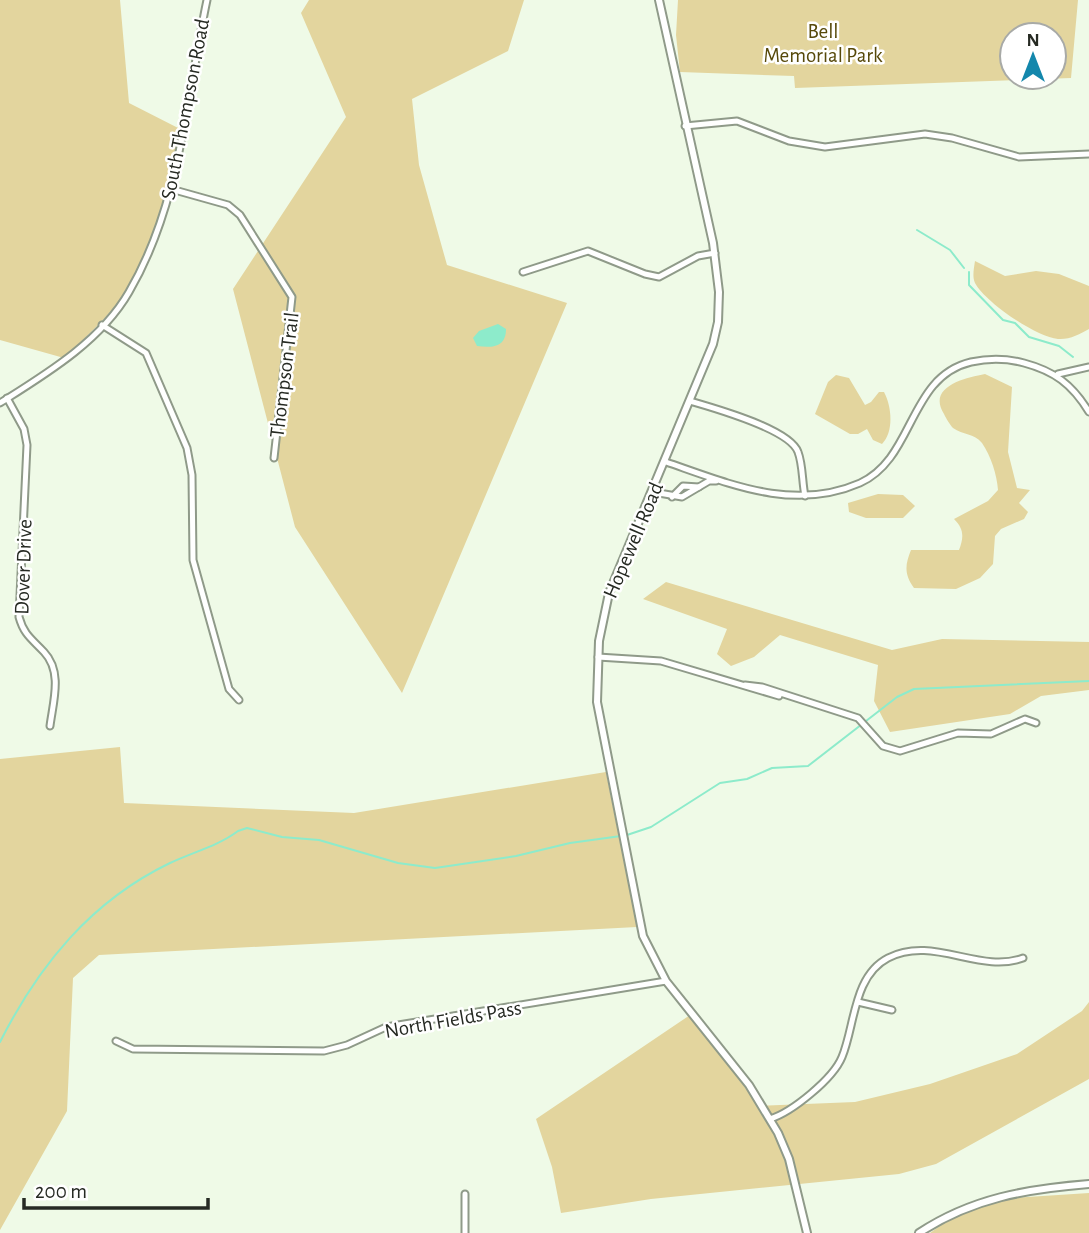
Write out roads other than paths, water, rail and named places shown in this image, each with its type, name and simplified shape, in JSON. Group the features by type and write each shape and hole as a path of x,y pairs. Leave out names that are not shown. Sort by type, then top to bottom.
{"street":[{"name":"South Thompson Road","path":"0,403 68,356 102,325 128,293 154,239 171,189 207,0"},
{"name":"Hopewell Road","path":"659,0 715,253 718,322 713,344 666,462 609,593 598,657 598,712 643,936 666,981 749,1085 770,1119 789,1159 804,1231"},
{"path":"685,125 737,121 789,141 825,148 925,134 952,138 1018,157 1089,154"},
{"name":"Thompson Trail","path":"171,189 228,205 240,215 292,297 274,458"},
{"path":"523,272 588,251 659,277 698,256 715,253"},
{"path":"102,325 146,353 187,448 191,466 194,569 229,689 239,700"},
{"path":"666,462 778,496 805,496 839,491 864,481 887,463 932,384 955,366 984,359 1011,359 1058,374 1089,367"},
{"path":"1058,374 1088,408"},
{"name":"Dover Drive","path":"7,398 24,429 27,445 19,617 23,633 52,663 56,677 50,726"},
{"path":"690,401 743,419 792,443 798,452 805,496"},
{"path":"653,492 682,497 709,481 723,481"},
{"path":"672,497 683,486 700,486"},
{"path":"598,657 661,661 745,685 762,687 786,697 858,718 883,746 900,751 958,733 991,734 1025,719 1036,723"},
{"path":"770,1119 800,1103 841,1060 867,978 879,966 903,952 928,949 1007,964 1023,958"},
{"name":"North Fields Pass","path":"116,1041 133,1049 324,1051 347,1045 386,1027 666,981"},
{"path":"858,1002 892,1010"},
{"path":"919,1233 957,1211 987,1200 1030,1190 1089,1184"},
{"path":"465,1194 465,1233"}],"waterway":[{"path":"917,230 950,250 964,268"},
{"path":"969,272 969,285 1003,320 1015,323 1029,337 1059,346 1073,357"},
{"path":"627,835 651,827 720,783 747,779 772,768 808,766 897,697 914,689 1089,681"},
{"path":"0,1042 15,1014 50,962 92,916 142,878 247,828 282,837 319,840 398,863 435,868 621,836"}],"park label":[{"name":"Bell Memorial Park","path":"823,43"}]}
